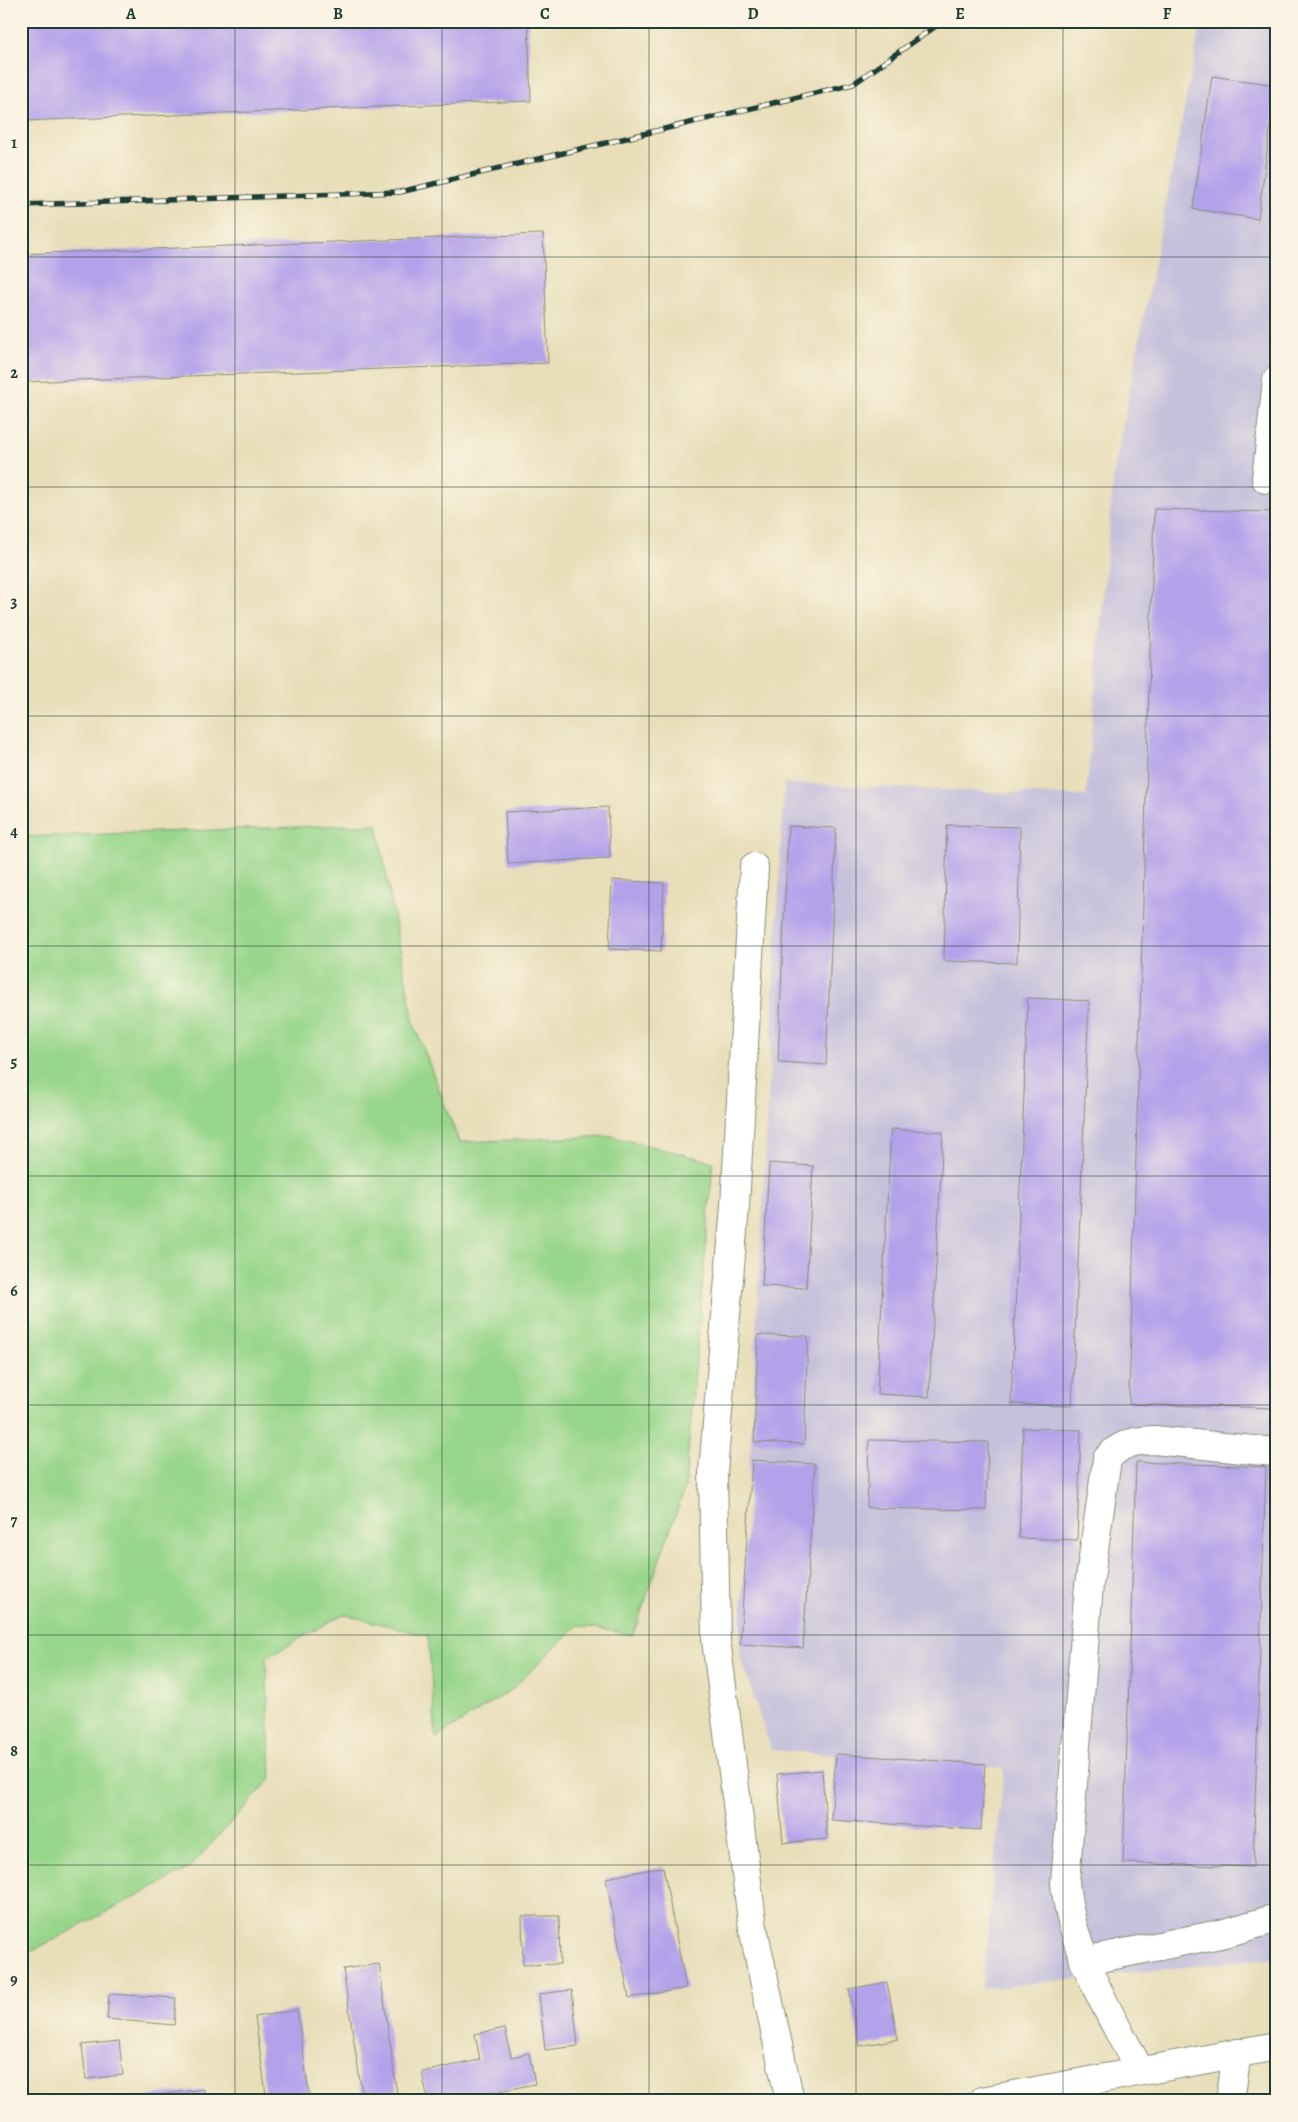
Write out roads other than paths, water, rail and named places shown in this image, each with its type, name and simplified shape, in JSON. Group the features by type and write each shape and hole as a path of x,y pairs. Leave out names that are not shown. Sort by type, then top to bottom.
{"street":[{"path":"1266,479 1277,380"},
{"path":"754,867 735,1206 713,1472 716,1640 753,1928 790,2101"},
{"path":"1140,2071 1084,1961 1068,1911 1065,1883 1089,1585 1107,1459 1114,1450 1137,1440 1274,1452"},
{"path":"1084,1961 1225,1933 1277,1918"},
{"path":"982,2101 1277,2046"},
{"path":"1230,2101 1237,2053"}],"railway":[{"path":"21,205 400,192 853,84 943,21"}]}
